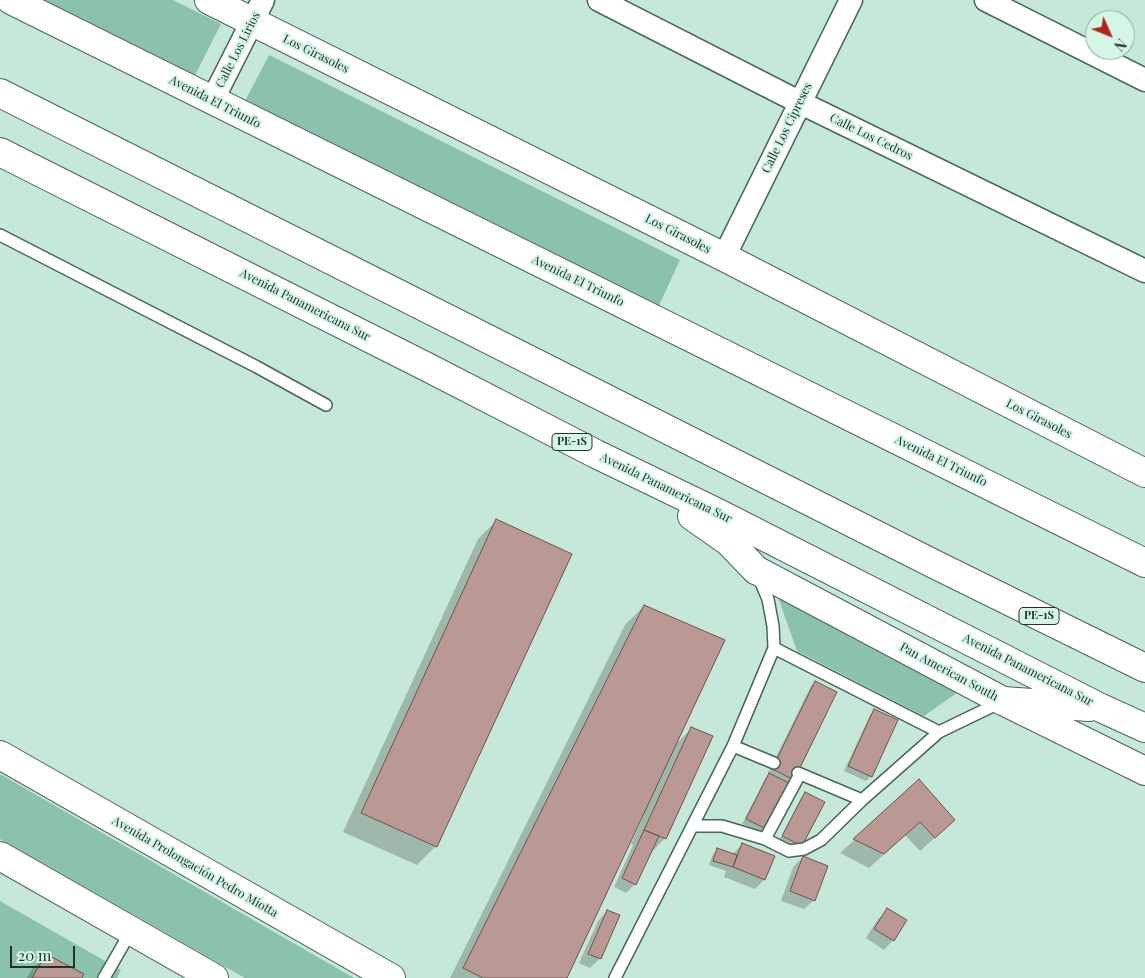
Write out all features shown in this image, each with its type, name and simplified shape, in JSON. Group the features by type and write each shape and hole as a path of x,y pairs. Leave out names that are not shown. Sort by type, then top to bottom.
{"main road":[{"name":"Avenida El Triunfo","path":"11,0 1145,563"},
{"name":"Los Girasoles","path":"210,0 257,11 724,257 1145,473"},
{"name":"PE-1S","path":"0,93 934,564 1145,668"},
{"name":"Avenida Panamericana Sur","path":"0,152 418,362 596,454 797,553 1101,708 1145,728"},
{"name":"Pan American South","path":"596,454 729,542 756,570 1003,701 1145,770"},
{"path":"1003,701 1101,708"},
{"name":"Avenida Prolongación Pedro Miotta","path":"0,755 391,978"},
{"path":"0,856 214,978"}],"street":[{"name":"Calle Los Cedros","path":"599,0 799,102 1145,271"},
{"name":"Calle Los Cipreses","path":"724,257 851,0"},
{"path":"986,0 1145,80"},
{"name":"Calle Los Lirios","path":"212,101 257,11"}],"lane":[{"path":"0,235 257,367 326,405"},
{"path":"934,564 1111,638"},
{"path":"615,978 733,746 774,648 773,626 768,599 756,570"},
{"path":"774,648 939,732"},
{"path":"693,826 722,826 765,839 788,851 804,849 822,840 862,800 939,732 1003,701"},
{"path":"733,746 774,763"},
{"path":"765,839 799,774 862,800"},
{"path":"104,978 131,931"}],"green space":[{"path":"28,0 173,0 221,24 191,83"},
{"path":"269,55 680,260 655,314 243,105"},
{"path":"778,597 961,690 924,716 797,651"},
{"path":"0,774 354,978 245,978 0,839"},
{"path":"0,901 121,970 117,978 0,978"}],"building":[{"path":"496,519 572,554 437,847 361,813"},
{"path":"644,605 725,640 567,978 483,978 463,968"},
{"path":"815,681 837,692 794,780 772,769"},
{"path":"874,709 898,720 872,777 848,766"},
{"path":"691,727 713,736 666,839 644,830"},
{"path":"769,773 791,784 768,830 746,819"},
{"path":"919,779 955,820 935,838 920,822 884,854 853,839"},
{"path":"805,792 825,802 802,846 782,836"},
{"path":"644,830 659,836 636,885 622,878"},
{"path":"742,843 775,856 765,880 733,867"},
{"path":"717,848 737,855 733,867 713,861"},
{"path":"803,856 828,866 815,901 790,891"},
{"path":"887,908 907,920 894,941 874,929"},
{"path":"607,910 620,915 601,959 588,954"},
{"path":"46,954 84,974 82,978 32,978"}]}
